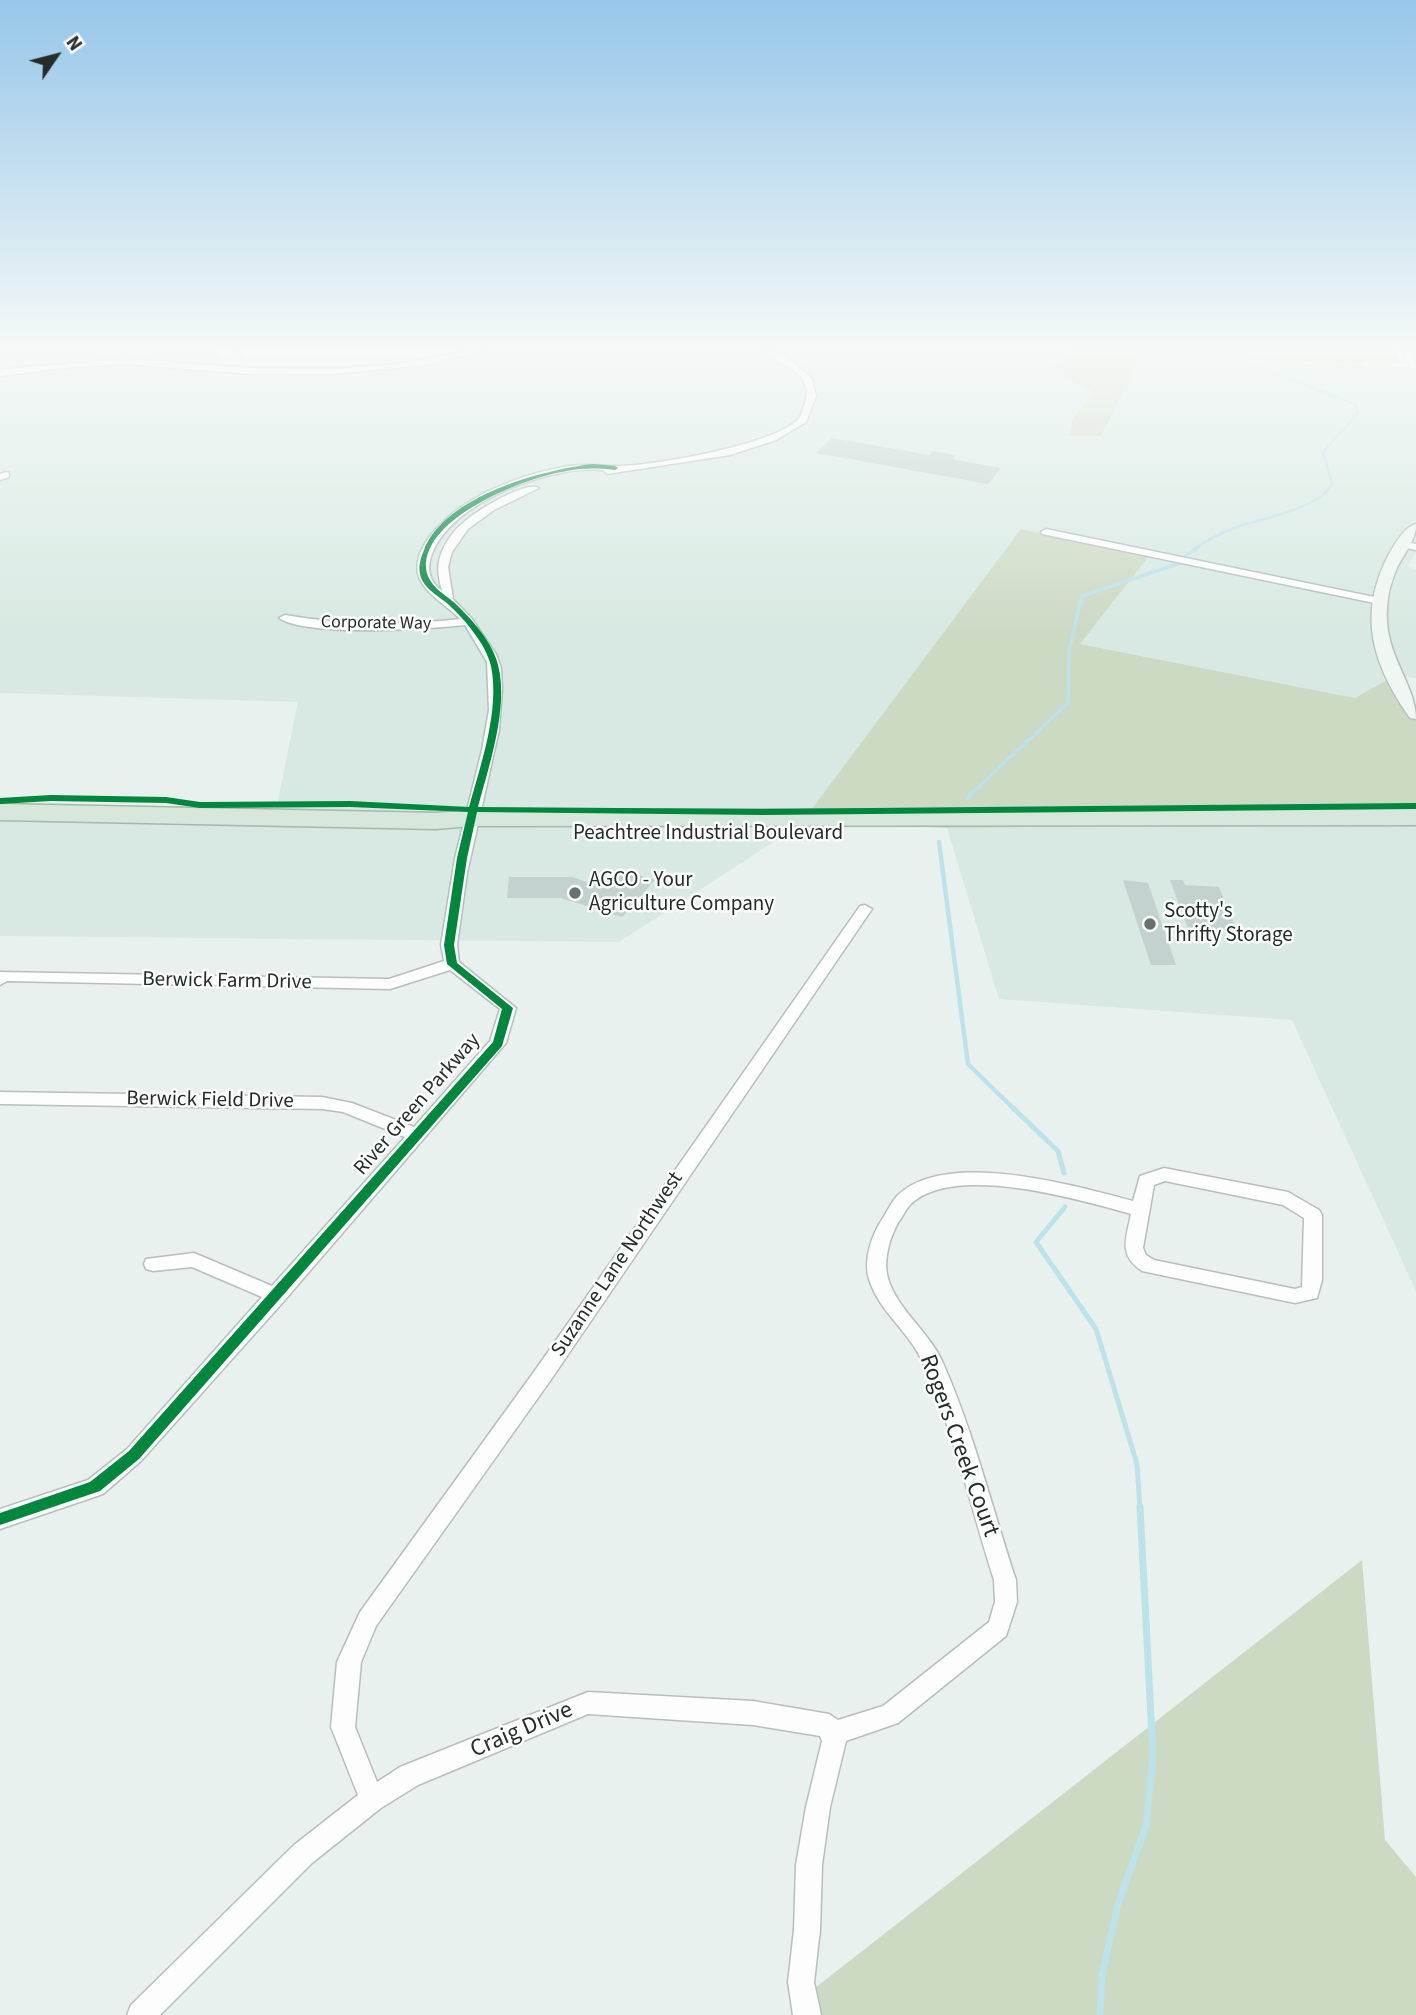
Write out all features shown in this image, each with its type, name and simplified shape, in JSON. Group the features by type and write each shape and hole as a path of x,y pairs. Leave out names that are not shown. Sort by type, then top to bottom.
{"highway":[{"name":"Peachtree Industrial Boulevard","path":"0,812 436,821 469,825"},
{"name":"Peachtree Industrial Boulevard","path":"0,827 469,825 754,836 1412,825"}],"main road":[{"path":"1416,528 1409,545 1391,558 1379,601 1380,641 1385,661 1398,690 1416,714"}],"street":[{"path":"447,599 449,594 443,568 452,542 479,515 542,485 615,468 727,453 751,445"},
{"path":"452,964 449,945 469,825 495,726 495,665 468,621 447,599 438,596 425,581 422,565 426,547 439,527 484,496 536,477 594,466 615,468"},
{"path":"1046,532 1379,601"},
{"name":"Corporate Way","path":"285,618 334,624 420,626 468,621"},
{"name":"Suzanne Lane Northwest","path":"372,1799 343,1727 349,1662 369,1619 543,1375 865,909"},
{"name":"Berwick Farm Drive","path":"0,980 2,976 390,984 452,964"},
{"name":"River Green Parkway","path":"0,1519 95,1487 134,1455 498,1043 505,1027 508,1008 452,964"},
{"name":"Berwick Field Drive","path":"0,1098 322,1103 346,1107 415,1134"},
{"path":"1164,1174 1299,1204 1313,1215 1313,1280 1310,1293 1296,1296 1149,1266 1138,1259 1134,1248 1141,1210 1146,1181 1164,1174"},
{"name":"Rogers Creek Court","path":"832,1734 890,1715 998,1628 1006,1602 1005,1580 932,1360 878,1279 877,1256 890,1219 904,1200 917,1192 935,1183 960,1178 995,1177 1141,1210"},
{"path":"153,1264 194,1260 277,1296"},
{"name":"Craig Drive","path":"141,2015 303,1854 372,1799 409,1776 588,1703 753,1713 829,1726 832,1734"},
{"path":"807,2015 801,1982 807,1930 809,1865 818,1807 834,1741 832,1734"}],"shaded area":[{"path":"0,445 1416,445 1416,553 1407,567 1416,569 1416,678 1394,676 1355,698 1080,644 619,942 0,936 0,821 273,825 298,702 0,693"},
{"path":"1416,823 1416,1291 1292,1020 999,999 947,828"}],"green space":[{"path":"1021,529 1148,557 1080,644 1355,698 1394,676 1416,721 1416,823 947,828 803,821"},
{"path":"1362,1560 1385,1840 1416,1877 1416,2015 820,2015 815,1988"}],"building":[{"path":"824,445 872,445 929,455 933,451 956,455 952,459 1001,468 988,484 816,453"},
{"name":"AGCO - Your Agriculture Company","path":"625,871 655,880 622,917 561,898 507,898 509,877 572,877 608,889"},
{"name":"Scotty's Thrifty Storage","path":"1123,880 1148,883 1176,965 1151,965"},
{"path":"1170,880 1183,880 1185,885 1219,887 1237,931 1189,931"}],"waterway":[{"path":"1198,546 1243,525 1288,512 1316,500 1332,483 1323,452 1329,445"},
{"path":"1184,557 1201,545"},
{"path":"971,794 1068,703 1069,651 1082,596 1180,563"},
{"path":"967,798 971,794"},
{"path":"939,842 968,1064 1014,1109"},
{"path":"1012,1107 1058,1151 1064,1173"},
{"path":"1065,1207 1036,1242 1096,1329 1137,1464 1140,1508"},
{"path":"1100,2015 1102,1975 1118,1904 1146,1826 1153,1756 1140,1507"}],"cycle path":[{"path":"0,1519 95,1487 134,1455 498,1043 508,1008 452,964 449,945 465,844 493,730 495,668 485,646 468,622 429,584 423,571 423,562 431,541 449,521 474,503 503,488 565,469 593,466 615,468"},
{"path":"0,801 51,798 166,800 200,805 350,804 508,811 762,812 1416,806"}],"place":[{"name":"AGCO - Your Agriculture Company","path":"575,893"},
{"name":"Scotty's Thrifty Storage","path":"1150,924"}]}
